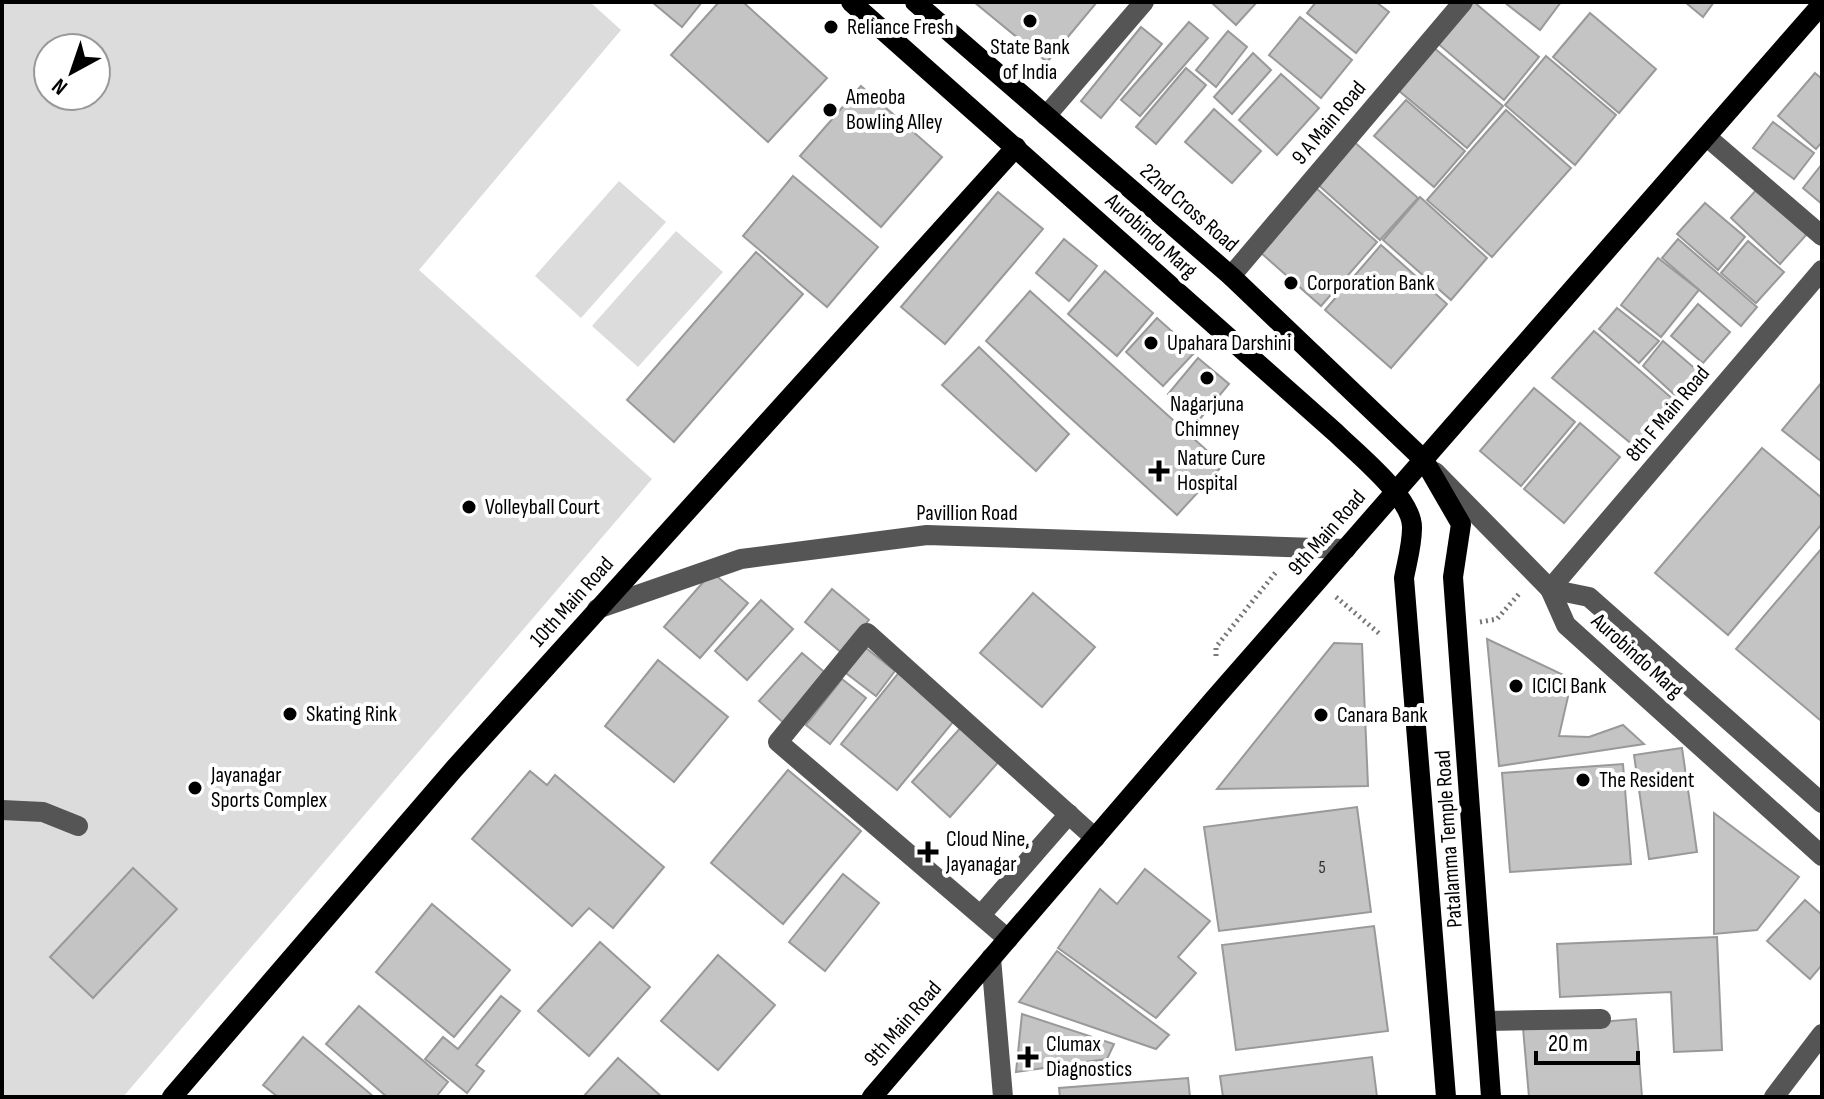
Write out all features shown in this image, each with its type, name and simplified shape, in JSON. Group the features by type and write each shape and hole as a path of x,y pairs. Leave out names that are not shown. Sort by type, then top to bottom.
{"main road":[{"path":"851,2 1016,147"},
{"name":"22nd Cross Road","path":"915,2 1231,276 1424,460 1461,524 1453,577"},
{"name":"9th Main Road","path":"872,1097 1395,491 1822,4"},
{"name":"Aurobindo Marg","path":"1016,147 1336,433 1395,491 1413,525 1404,578"},
{"name":"10th Main Road","path":"172,1097 597,609 1016,147"},
{"name":"Patalamma Temple Road","path":"1453,577 1491,1097"},
{"name":"Patalamma Temple Road","path":"1404,578 1446,1097"}],"street":[{"path":"1046,116 1144,2"},
{"name":"9 A Main Road","path":"1231,276 1463,2"},
{"path":"1707,137 1822,236"},
{"name":"8th F Main Road","path":"1550,589 1822,270"},
{"path":"1424,460 1550,589"},
{"name":"Pavillion Road","path":"597,609 741,559 927,535 1346,549"},
{"name":"Aurobindo Marg","path":"1550,589 1589,597 1822,803"},
{"name":"Aurobindo Marg","path":"1550,589 1566,625 1822,856"},
{"path":"1008,939 778,742 867,633 1095,838"},
{"path":"2,810 43,812 78,826"},
{"path":"981,915 1069,814"},
{"path":"991,958 1003,1097"},
{"path":"1487,1021 1601,1019"},
{"path":"1774,1097 1822,1034"}],"path":[{"path":"1216,647 1280,568"},
{"path":"1497,619 1527,584"}],"shaded area":[{"name":"Jayanagar Sports Complex","path":"2,2 590,2 621,30 419,270 652,479 123,1097 2,1097"},
{"path":"619,181 666,222 581,318 535,276"},
{"path":"676,231 723,272 638,367 592,326"}],"building":[{"path":"652,2 702,2 682,27"},
{"path":"719,2 743,2 827,78 768,142 671,55"},
{"path":"974,2 1097,2 1047,62"},
{"path":"1211,2 1257,2 1236,25"},
{"path":"1316,2 1376,2 1389,12 1356,53 1307,13"},
{"path":"1469,2 1474,2 1539,57 1504,100 1436,42"},
{"path":"1504,2 1561,2 1540,30"},
{"path":"1685,2 1714,2 1703,17"},
{"path":"1590,13 1656,69 1619,113 1553,57"},
{"path":"1300,17 1352,60 1321,98 1269,55"},
{"path":"1189,22 1208,38 1140,116 1121,100"},
{"path":"1141,27 1162,44 1101,118 1081,101"},
{"path":"1228,31 1247,47 1216,87 1196,70"},
{"path":"1433,47 1503,106 1467,148 1398,90"},
{"path":"1253,53 1271,70 1232,114 1214,97"},
{"path":"1546,56 1616,115 1575,165 1505,105"},
{"path":"1186,68 1206,85 1156,144 1136,127"},
{"path":"1815,73 1822,79 1822,142 1816,149 1778,116"},
{"path":"1281,74 1319,108 1277,155 1239,120"},
{"path":"861,86 942,157 881,227 800,156"},
{"path":"1406,100 1465,151 1434,187 1374,136"},
{"path":"1214,109 1261,151 1232,183 1185,142"},
{"path":"1506,110 1571,168 1492,257 1427,200"},
{"path":"1773,122 1814,153 1794,179 1753,148"},
{"path":"1352,140 1418,198 1380,240 1315,182"},
{"path":"1822,164 1822,204 1803,188"},
{"path":"793,176 878,247 827,307 743,236"},
{"path":"1316,188 1377,242 1321,306 1260,252"},
{"path":"1758,188 1807,234 1780,264 1731,218"},
{"path":"998,192 1043,229 945,344 901,307"},
{"path":"1420,197 1487,258 1451,300 1383,240"},
{"path":"1705,203 1745,237 1718,270 1677,234"},
{"path":"1064,239 1097,266 1069,301 1036,273"},
{"path":"1678,239 1757,307 1741,326 1662,258"},
{"path":"1748,241 1784,272 1756,303 1721,273"},
{"path":"1381,245 1447,304 1391,368 1325,310"},
{"path":"756,252 803,294 674,442 627,400"},
{"path":"1658,258 1699,290 1661,337 1621,305"},
{"path":"1105,271 1153,313 1117,356 1068,314"},
{"path":"1030,291 1223,465 1177,515 986,341"},
{"path":"1698,304 1730,332 1703,363 1671,336"},
{"path":"1617,308 1659,341 1639,363 1599,329"},
{"path":"1157,318 1195,352 1163,386 1126,352"},
{"path":"1594,331 1674,400 1633,445 1552,378"},
{"path":"1663,341 1699,372 1677,397 1643,366"},
{"path":"979,347 1069,434 1036,471 942,385"},
{"path":"1198,358 1229,384 1199,420 1168,394"},
{"path":"1822,382 1822,462 1782,430"},
{"path":"1534,388 1575,422 1521,486 1480,451"},
{"path":"1580,423 1620,457 1564,523 1524,489"},
{"path":"1762,448 1822,498 1822,524 1728,635 1655,573"},
{"path":"1822,548 1822,718 1820,720 1736,649"},
{"path":"712,572 748,603 700,658 664,627"},
{"path":"832,589 869,620 842,653 805,622"},
{"path":"1033,593 1095,647 1042,707 980,653"},
{"path":"761,600 793,629 747,680 715,651"},
{"path":"1487,639 1572,679 1559,736 1589,737 1623,725 1644,744 1499,766"},
{"name":"Canara Bank","path":"1334,643 1362,644 1368,786 1217,789"},
{"path":"862,645 895,671 876,696 842,670"},
{"path":"802,653 828,675 785,724 759,701"},
{"path":"658,660 728,717 674,782 605,726"},
{"path":"901,670 958,716 897,790 841,744"},
{"path":"842,679 866,698 830,744 806,725"},
{"path":"963,725 1001,759 950,817 912,782"},
{"path":"1682,748 1697,852 1649,859 1634,755"},
{"path":"1623,764 1631,864 1510,872 1502,773"},
{"path":"788,770 861,831 783,924 711,863"},
{"path":"530,771 547,785 555,775 664,867 613,928 589,908 572,926 472,839"},
{"path":"1357,807 1371,912 1219,931 1204,827"},
{"path":"1714,813 1799,877 1757,930 1714,934"},
{"path":"133,868 177,909 93,998 50,957"},
{"path":"1145,869 1210,921 1178,957 1196,973 1156,1018 1058,948 1100,889 1117,904"},
{"path":"843,874 879,903 825,971 789,942"},
{"path":"1805,900 1822,915 1822,965 1810,979 1767,941"},
{"path":"432,904 510,970 454,1037 376,972"},
{"path":"1374,926 1388,1031 1236,1050 1222,945"},
{"path":"1717,937 1722,1050 1674,1052 1671,992 1560,997 1557,944"},
{"path":"600,942 650,987 589,1056 538,1011"},
{"path":"1057,951 1169,1035 1156,1049 1019,1002"},
{"path":"718,955 775,1005 718,1070 661,1021"},
{"path":"501,996 520,1011 476,1065 484,1071 467,1093 425,1059 443,1037 458,1049"},
{"path":"359,1006 448,1082 436,1097 387,1097 326,1044"},
{"path":"1022,1014 1114,1044 1107,1059 1016,1072"},
{"path":"1636,1019 1642,1097 1529,1097 1523,1028"},
{"path":"303,1037 374,1097 278,1097 263,1085"},
{"path":"1372,1057 1377,1097 1223,1097 1220,1076"},
{"path":"618,1058 662,1097 583,1097"},
{"path":"1188,1078 1190,1097 1060,1097 1059,1088"}],"place":[{"name":"State Bank of India","path":"1030,21"},
{"name":"Reliance Fresh","path":"831,27"},
{"name":"Ameoba Bowling Alley","path":"830,110"},
{"name":"Corporation Bank","path":"1291,283"},
{"name":"Upahara Darshini","path":"1151,343"},
{"name":"Nagarjuna Chimney","path":"1207,378"},
{"name":"Nature Cure Hospital","path":"1159,471"},
{"name":"Volleyball Court","path":"469,507"},
{"name":"ICICI Bank","path":"1516,686"},
{"name":"Skating Rink","path":"290,714"},
{"name":"Canara Bank","path":"1321,715"},
{"name":"The Resident","path":"1583,780"},
{"name":"Jayanagar Sports Complex","path":"195,788"},
{"name":"Cloud Nine, Jayanagar","path":"928,852"},
{"name":"Clumax Diagnostics","path":"1028,1057"}]}
